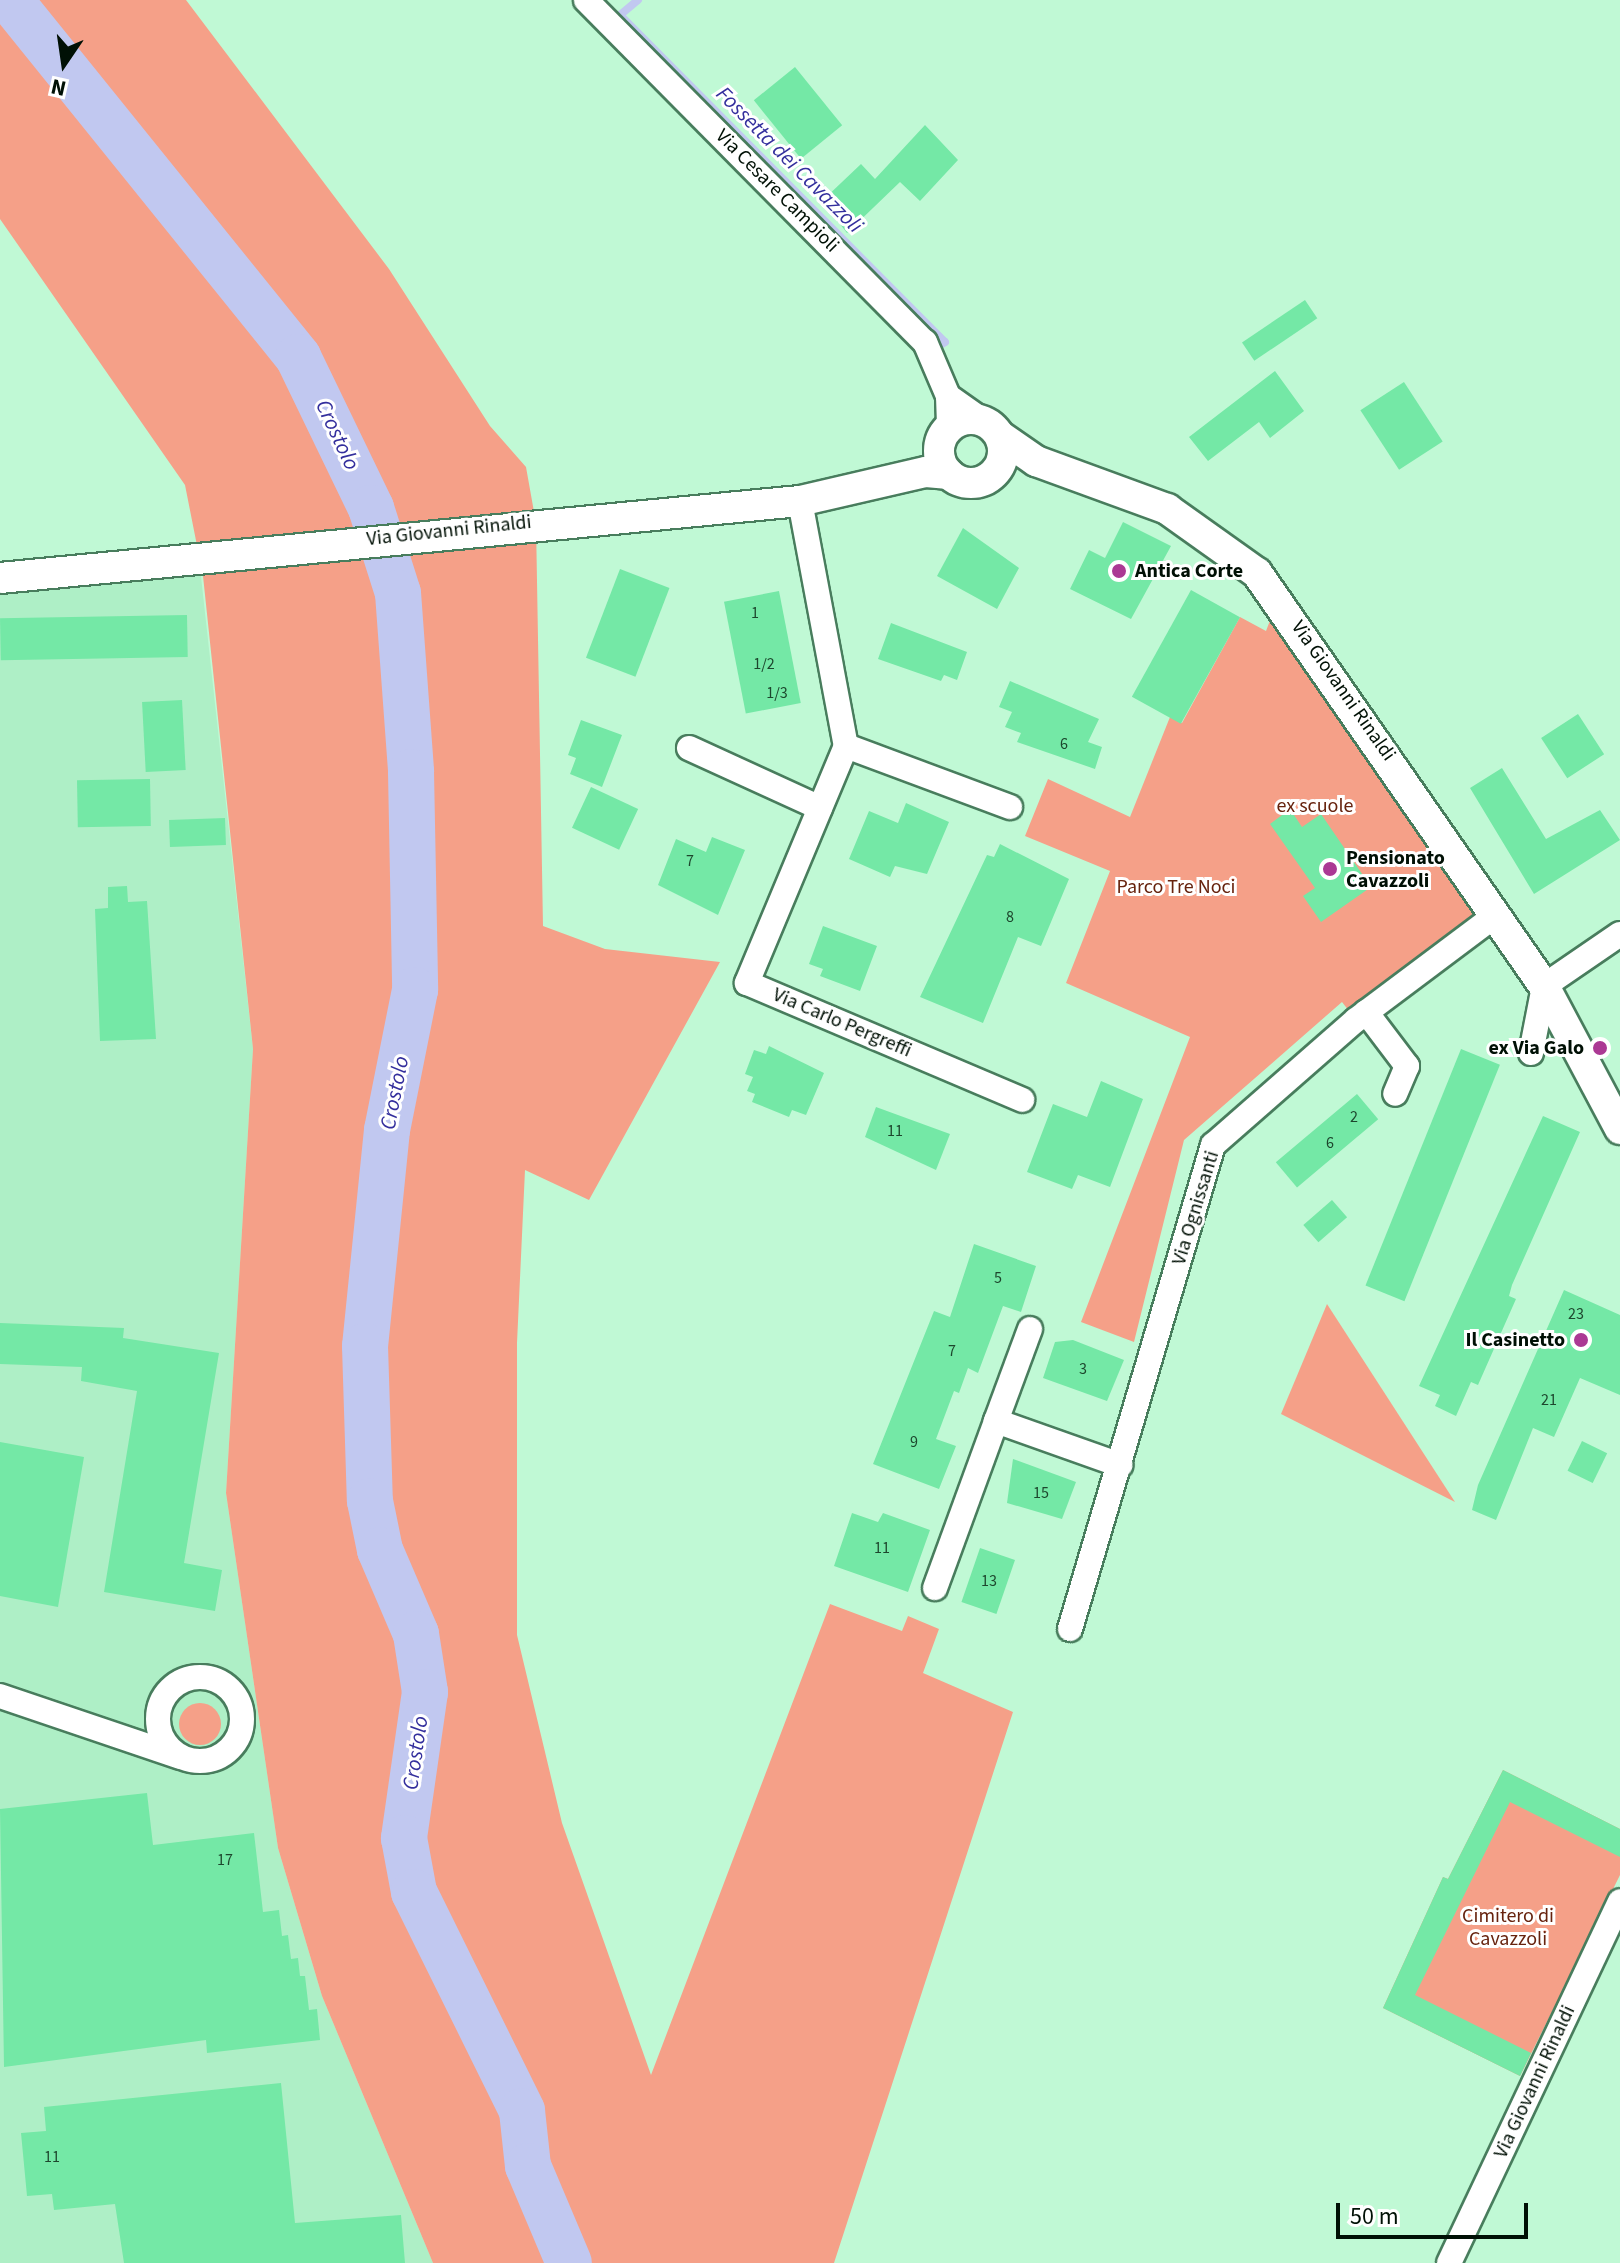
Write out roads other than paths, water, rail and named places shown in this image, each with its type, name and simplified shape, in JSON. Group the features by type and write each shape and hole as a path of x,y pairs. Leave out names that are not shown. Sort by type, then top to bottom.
{"street":[{"name":"Via Cesare Campioli","path":"586,0 896,309 925,342 948,396 946,431"},
{"path":"948,396 991,428 1072,476"},
{"path":"896,477 922,462 946,431 991,428"},
{"path":"991,428 1003,456 993,475"},
{"path":"946,431 940,455 949,474"},
{"path":"896,477 949,474 975,483 993,475 1072,476"},
{"name":"Via Giovanni Rinaldi","path":"1072,476 1167,509 1257,573 1497,914 1544,986 1620,1129"},
{"name":"Via Giovanni Rinaldi","path":"0,578 469,529 800,501 896,477"},
{"path":"800,501 846,746 1010,807"},
{"name":"Via Carlo Pergreffi","path":"846,746 747,983 1022,1100"},
{"path":"689,748 820,808"},
{"name":"Via Ognissanti","path":"1070,1629 1213,1145 1366,1012 1497,914"},
{"path":"1531,1053 1544,986 1620,934"},
{"path":"1366,1012 1407,1066 1395,1094"},
{"path":"935,1588 1030,1329"},
{"path":"996,1421 1120,1465"},
{"path":"0,1696 116,1739 190,1760 218,1758 239,1738 237,1697 227,1686 200,1676 173,1686 141,1729 116,1739"},
{"path":"158,1710 168,1747 190,1760"},
{"name":"Via Giovanni Rinaldi","path":"1449,2263 1620,1901"}],"waterway":[{"name":"Crostolo","path":"10,0 298,357 371,508 398,593 411,772 415,990 387,1130 365,1346 370,1501 380,1550 416,1634 425,1692 404,1838 414,1892 522,2111 528,2166 569,2263"},
{"name":"Fossetta dei Cavazzoli","path":"638,0 620,15 945,342 940,345"}],"place":[{"name":"Antica Corte","path":"1119,571"},
{"name":"Pensionato Cavazzoli","path":"1330,869"},
{"name":"ex Via Galo","path":"1600,1048"},
{"name":"Il Casinetto","path":"1581,1340"}],"park label":[{"name":"ex scuole","path":"1315,806"},
{"name":"Parco Tre Noci","path":"1176,887"},
{"name":"Cimitero di Cavazzoli","path":"1508,1928"}]}
